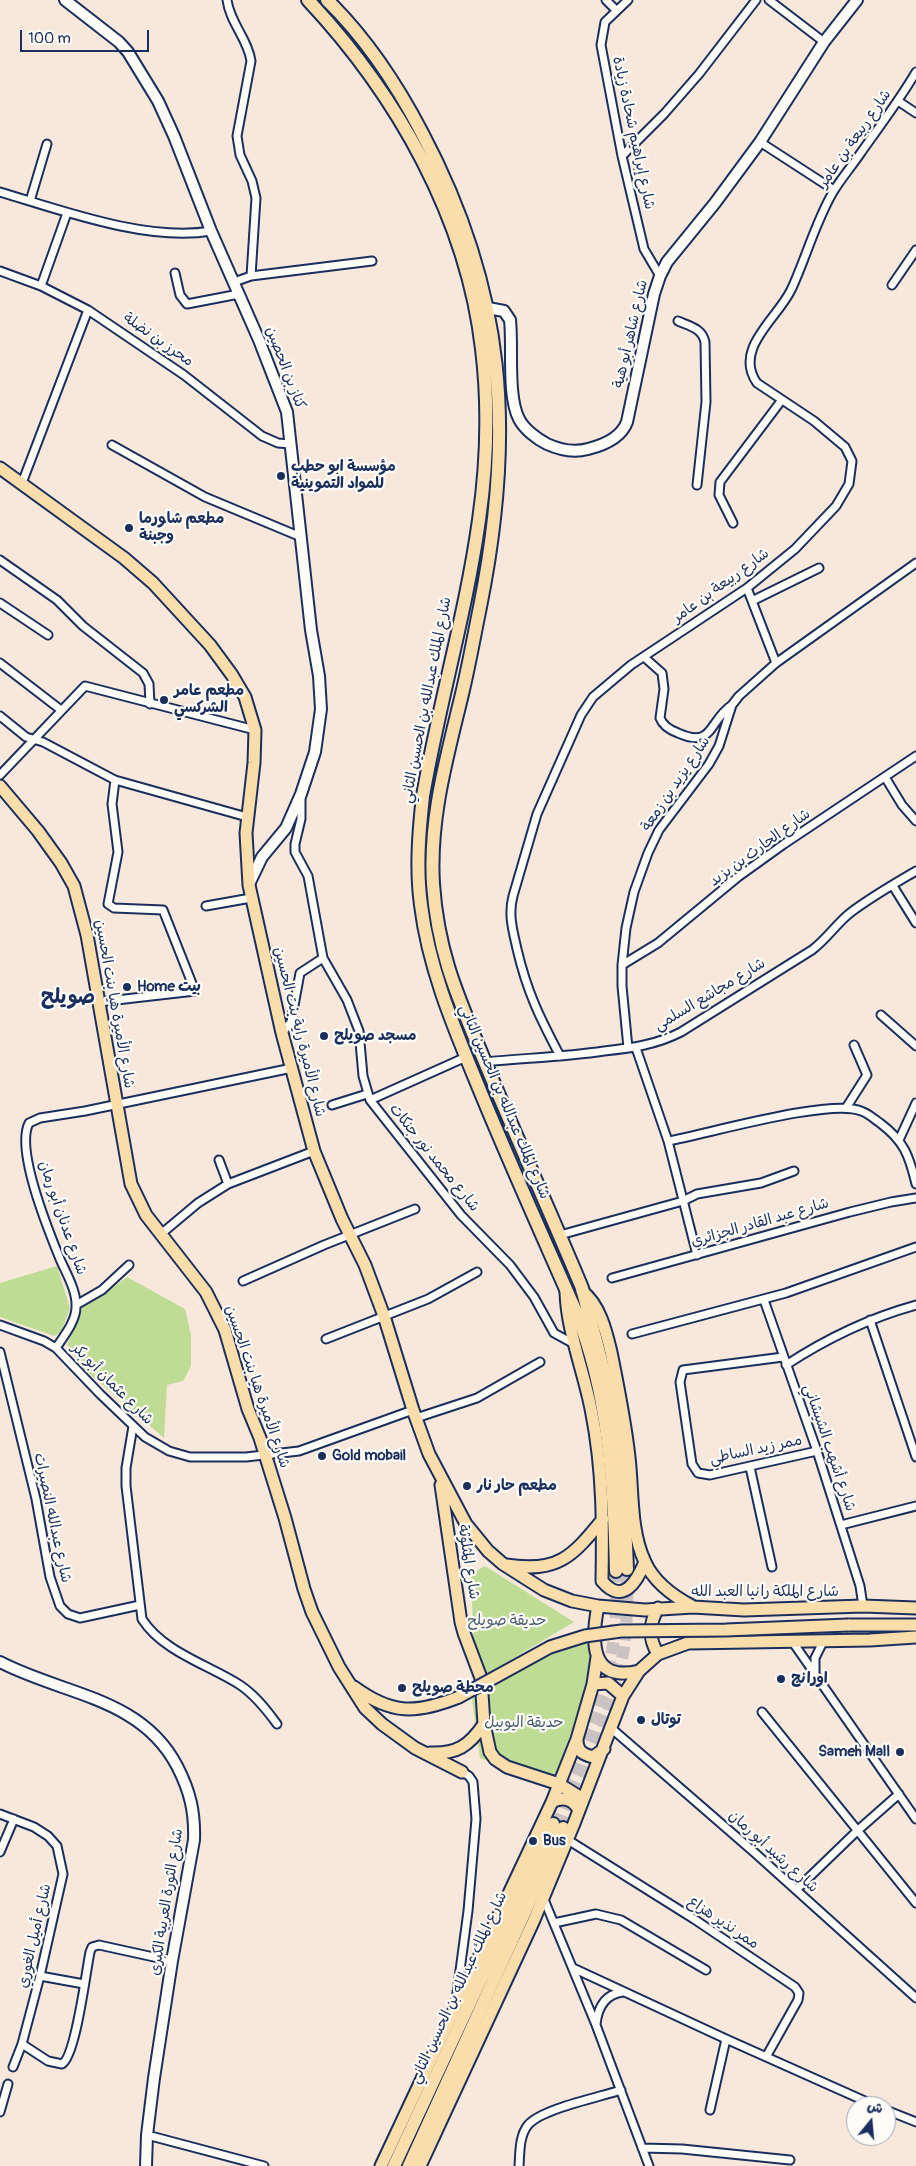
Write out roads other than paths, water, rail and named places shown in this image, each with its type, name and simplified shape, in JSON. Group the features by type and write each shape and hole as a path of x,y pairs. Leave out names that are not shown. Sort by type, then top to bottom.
{"highway":[{"name":"شارع الملك عبدالله بن الحسين الثاني","path":"308,0 345,40 364,65 397,116 432,179 462,256 474,302 482,349 486,415 479,517 460,623 427,772 421,817 419,859 420,905 431,958 466,1057 587,1340 600,1394 622,1570 622,1472 617,1432 600,1351 582,1291 560,1235 459,1001 440,941 434,899 433,857 435,822 441,780 463,691 486,580 495,521 500,425 496,356 488,308 470,241 441,169 413,116 376,58 356,32 327,0"},
{"name":"شارع الملك عبدالله بن الحسين الثاني","path":"394,2166 561,1831"},
{"name":"شارع الملك عبدالله بن الحسين الثاني","path":"410,2166 561,1831"}],"main road":[{"name":"شارع الأميرة راية بنت الحسين","path":"0,468 124,558 166,595 210,646 240,686 250,709 254,730 254,763 246,817 249,885 282,1034 314,1150 384,1316 414,1414 440,1476 466,1524 483,1545 503,1564 544,1590 572,1601 598,1606 645,1610"},
{"name":"شارع الأميرة هيا بنت الحسين","path":"0,786 38,831 61,863 74,886 86,929 131,1184 140,1205 160,1234 196,1276 216,1310 225,1330 312,1612 348,1683 365,1708 394,1733 425,1753 462,1772"},
{"path":"566,1289 567,1315 596,1433 603,1519 602,1581 606,1586 617,1591 628,1588 637,1580 645,1562"},
{"path":"582,1291 589,1296 595,1305 611,1356 624,1412 632,1503 638,1542 645,1562 666,1588 693,1606"},
{"name":"شارع المثلوثة","path":"440,1476 464,1633 481,1678 484,1724 490,1752 499,1763 560,1784 583,1799"},
{"path":"503,1564 527,1568 557,1563 568,1557 582,1545 603,1519"},
{"path":"381,2166 560,1784 577,1739 593,1684 597,1657 594,1629 598,1606"},
{"name":"شارع الملكة رانيا العبد الله","path":"645,1610 693,1606 772,1610 863,1606 916,1608"},
{"path":"658,1608 653,1617 650,1630 652,1642 658,1654"},
{"path":"348,1683 380,1704 396,1708 418,1709 437,1706 550,1647 585,1636 622,1631 916,1625"},
{"path":"420,2166 543,1897 561,1831 579,1810 623,1696 639,1671 658,1654 688,1643 916,1638"},
{"path":"597,1657 606,1669 613,1673 621,1674 639,1671"},
{"path":"593,1684 608,1683 623,1696"},
{"path":"425,1753 445,1754 456,1752 484,1724"},
{"path":"577,1739 577,1748 586,1755 593,1757 604,1749"},
{"path":"552,1802 565,1798 574,1802 579,1810"}],"street":[{"name":"كناز بن الحصين","path":"65,0 119,42 128,52 166,117 210,232 234,282 282,397 288,420 310,630 322,701 315,752 301,794 286,828 256,866 249,885"},
{"path":"227,0 233,22 251,61 236,136 240,155 252,181 256,198 251,276"},
{"path":"606,0 616,10"},
{"name":"شارع إبراهيم شحادة زيادة","path":"628,0 606,22 602,29 601,45 622,156 644,249 660,276"},
{"path":"622,156 664,114 699,74 756,0"},
{"path":"769,0 824,42"},
{"name":"شارع شاهر أبو هية","path":"488,308 504,311 510,320 513,400 519,420 526,429 544,442 563,450 584,450 608,442 618,435 624,428 660,276 674,253 716,203 760,142 824,42 857,0"},
{"name":"شارع ربيعة بن عامر","path":"560,1056 536,1011 528,991 511,922 511,903 537,814 580,715 598,691 644,656 747,588 794,549 818,526 836,506 849,484 852,461 845,447 814,421 764,389 752,375 751,352 754,342 790,291 811,236 834,190 898,101 916,72"},
{"path":"898,101 916,113"},
{"path":"760,142 834,190"},
{"path":"30,201 47,144"},
{"path":"0,192 93,220 153,231 192,234 210,232"},
{"path":"41,286 67,213"},
{"path":"892,284 916,250"},
{"path":"234,282 251,276 372,261"},
{"name":"محرز بن نضلة","path":"0,271 41,286 88,310 184,375 262,436 278,443 291,444"},
{"path":"175,272 180,295 187,304 239,294"},
{"path":"22,483 88,310"},
{"path":"678,321 699,330 704,336 705,342 706,402 697,485"},
{"path":"734,523 719,496 719,485 781,401"},
{"path":"112,445 205,497 300,537"},
{"path":"0,560 56,600 82,626 143,673 149,684 150,704"},
{"name":"شارع يزيد بن زمعة","path":"697,1255 668,1141 632,1048 622,986 625,934 630,907 648,852 659,830 714,756 724,736 732,705 739,696 776,664 916,563"},
{"path":"752,601 819,568"},
{"path":"747,588 776,664"},
{"path":"0,603 48,635"},
{"path":"644,656 662,673 664,689 660,718 667,728 688,737 699,739 705,737 719,716 732,705"},
{"path":"0,663 61,710"},
{"path":"0,775 36,740 83,687 88,686 150,704 254,730"},
{"path":"0,716 26,737 36,740 115,780 246,817"},
{"name":"شارع الحارث بن يزيد","path":"622,965 658,943 738,877 784,844 916,756"},
{"path":"886,777 902,805 916,822"},
{"path":"99,1002 195,991 162,910 114,908 108,904 118,852 112,804 115,780"},
{"name":"شارع محمد نور جنكات","path":"301,794 301,819 295,852 308,876 323,958 347,1000 359,1031 364,1076 369,1097 461,1216 510,1265 534,1297 554,1333 576,1346"},
{"path":"246,849 257,851 268,849"},
{"name":"شارع مجاشع السلمي","path":"485,1062 632,1048 672,1037 827,939 840,921 852,911 916,871"},
{"path":"892,886 916,923"},
{"path":"206,906 251,898"},
{"path":"282,1034 291,1022 300,974 308,966 323,958"},
{"path":"881,1015 916,1046"},
{"path":"846,1108 867,1075 854,1045"},
{"path":"332,1105 369,1097 466,1057"},
{"name":"شارع عدنان أبو رمان","path":"76,1305 70,1283 35,1190 26,1148 26,1128 32,1120 85,1112 292,1068"},
{"path":"899,1140 916,1103"},
{"path":"668,1141 812,1110 846,1108 862,1111 899,1140 906,1152 916,1184"},
{"path":"160,1234 198,1203 228,1184 314,1150"},
{"path":"219,1160 228,1184"},
{"path":"560,1235 683,1201 697,1194 761,1183 794,1171"},
{"name":"شارع عبد القادر الجزائري","path":"612,1278 874,1206 916,1198"},
{"path":"243,1281 415,1209"},
{"path":"632,1334 764,1300 916,1247"},
{"path":"56,1348 69,1328 76,1305 102,1290 129,1265"},
{"path":"326,1339 428,1299 477,1272"},
{"name":"شارع أشهب الشيشاني","path":"764,1300 817,1451 860,1586 863,1606"},
{"path":"786,1365 826,1340 870,1320 916,1305"},
{"path":"870,1320 916,1457"},
{"name":"شارع عثمان أبو بكر","path":"0,1325 44,1341 56,1348 132,1426 156,1445 178,1455 196,1457 265,1456 299,1451 414,1414 477,1398 540,1362"},
{"name":"شارع عبدالله النصيرات","path":"0,1352 36,1499 50,1577 60,1606 68,1614 80,1618 140,1605"},
{"name":"ممر زيد الساطي","path":"783,1357 687,1369 681,1373 680,1382 692,1464 698,1474 710,1475 817,1451"},
{"path":"132,1426 126,1468 126,1486 142,1619 157,1636 246,1690 262,1704 277,1724"},
{"path":"750,1467 772,1567"},
{"path":"840,1525 916,1506"},
{"path":"792,1640 916,1819"},
{"path":"815,1672 816,1658 824,1640"},
{"name":"شارع الثورة العربية الكبرى","path":"0,1662 127,1713 151,1731 172,1756 186,1782 193,1805 195,1822 193,1849 172,1961 147,2136 146,2166"},
{"path":"762,1712 916,1903"},
{"name":"شارع رشيد أبو رمان","path":"611,1728 916,1998"},
{"path":"454,2009 468,1911 476,1819 473,1782 469,1776 462,1772"},
{"path":"796,1890 857,1831 899,1794"},
{"name":"شارع أميل الغوري","path":"0,1814 48,1836 57,1846 61,1857 63,1874 40,1976 22,2044 13,2067"},
{"path":"0,1852 14,1819"},
{"name":"ممر نذير هزاع","path":"561,1831 795,1987 799,1993 798,2000 766,2057"},
{"path":"543,1897 596,2024 649,2166"},
{"path":"554,1923 596,1914 621,1920 706,1970"},
{"path":"22,2044 48,2061 62,2064 66,2062 77,2028 90,1952 95,1945 172,1961"},
{"path":"573,1968 854,2096"},
{"path":"40,1976 84,1984"},
{"path":"596,2024 598,2010 606,1998 615,1993 623,1992"},
{"path":"710,2110 726,2039"},
{"path":"0,2112 8,2084"},
{"path":"520,2166 523,2134 528,2125 535,2119 546,2113 621,2090"},
{"path":"896,2114 916,2122"},
{"path":"147,2136 264,2166"},
{"path":"642,2148 682,2149 790,2160"}],"tunnel":[{"path":"563,1828 598,1742 618,1676 626,1633 627,1569"},
{"path":"553,1824 590,1731 611,1660 615,1628 616,1571"}],"place":[{"name":"مؤسسة ابو حطب للمواد التموينية","path":"281,476"},
{"name":"مطعم شاورما وجبنة","path":"129,528"},
{"name":"مطعم عامر الشركسي","path":"164,700"},
{"name":"Home بيت","path":"127,987"},
{"name":"مسجد صويلح","path":"324,1036"},
{"name":"Gold mobail","path":"322,1456"},
{"name":"مطعم حار نار","path":"467,1486"},
{"name":"اورانج","path":"781,1679"},
{"name":"محطة صويلح","path":"402,1688"},
{"name":"توتال","path":"641,1720"},
{"name":"Sameh Mall","path":"900,1752"},
{"name":"Bus","path":"533,1841"}],"district":[{"name":"صويلح","path":"68,998"}],"park label":[{"name":"حديقة صويلح","path":"507,1621"},
{"name":"حديقة اليوبيل","path":"524,1723"}]}
